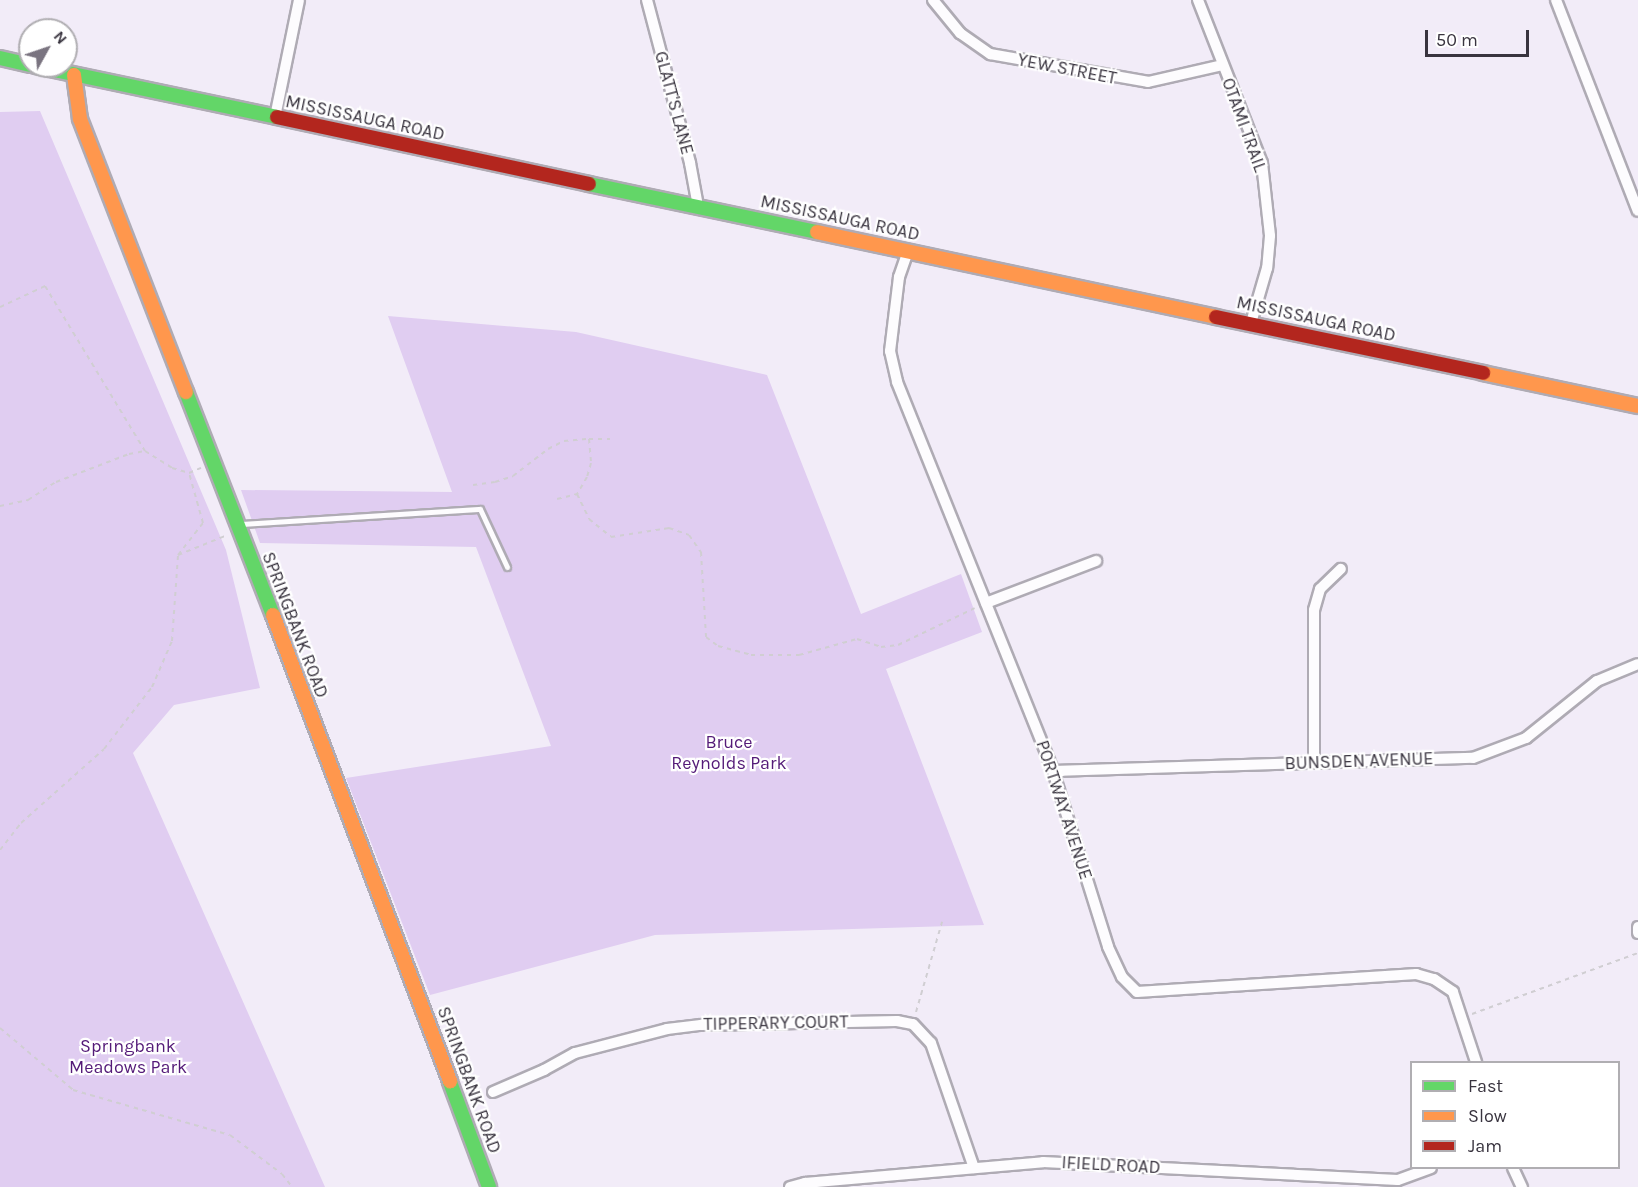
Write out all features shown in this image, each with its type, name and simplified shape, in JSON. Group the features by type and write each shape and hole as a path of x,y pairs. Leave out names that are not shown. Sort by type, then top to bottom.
{"main road":[{"path":"0,58 18,62"},
{"name":"MISSISSAUGA ROAD","path":"78,76 1638,406"},
{"name":"SPRINGBANK ROAD","path":"74,78 80,119 412,977 489,1187"}],"street":[{"path":"275,117 299,0"},
{"name":"GLATT'S LANE","path":"647,0 690,163 698,206"},
{"name":"YEW STREET","path":"933,0 960,33 990,54 1148,82 1222,65"},
{"name":"OTAMI TRAIL","path":"1198,0 1262,163 1270,236 1267,268 1251,323"},
{"path":"1556,0 1638,211"},
{"name":"PORTWAY AVENUE","path":"908,251 898,277 890,351 897,382 1053,771 1108,947 1122,977 1137,993 1416,974 1434,979 1453,992 1476,1061"},
{"path":"986,603 1096,561"},
{"path":"1314,762 1314,610 1320,589 1341,569"},
{"name":"BUNSDEN AVENUE","path":"1053,771 1473,758 1526,738 1597,681 1638,664"},
{"path":"1638,927 1638,933"},
{"name":"TIPPERARY COURT","path":"493,1092 544,1070 575,1053 667,1029 702,1025 897,1020 913,1024"},
{"path":"913,1024 931,1043 974,1168"},
{"name":"IFIELD ROAD","path":"790,1187 805,1183 860,1183 974,1168 1043,1162 1315,1181 1398,1180 1426,1169"},
{"path":"1514,1169 1522,1187"}],"lane":[{"path":"238,528 480,509 507,567"}],"path":[{"path":"0,307 45,286 145,451 172,468 189,473 213,464"},
{"path":"557,499 577,494 587,477 591,463 589,439"},
{"path":"473,485 495,482 513,476 548,449 564,441 610,439"},
{"path":"0,506 28,500 56,482 129,454 145,451"},
{"path":"0,850 21,823 104,749 152,687 172,641 178,555 204,523 189,473"},
{"path":"577,494 589,519 611,537 669,528 689,535 701,552 706,637 718,646 751,655 799,655 857,639 881,647 898,645 986,603"},
{"path":"178,555 238,528"},
{"path":"913,1024 942,922"},
{"path":"1461,1018 1638,953"},
{"path":"0,1028 73,1090 230,1135 282,1174 292,1187"}],"green space":[{"name":"Springbank Meadows Park","path":"40,111 226,550 260,688 174,705 133,753 325,1187 0,1187 0,112"},
{"name":"Bruce Reynolds Park","path":"388,316 576,332 767,375 861,614 961,574 982,632 886,669 984,925 655,935 430,995 346,778 551,746 476,547 260,543 241,490 452,492"}],"traffic: fast":[{"path":"0,58 18,62"},
{"path":"78,75 277,117"},
{"path":"589,184 817,232"},
{"path":"186,392 273,615"},
{"path":"450,1082 489,1187"}],"traffic: slow":[{"path":"74,78 80,119 186,392"},
{"path":"817,232 1216,317"},
{"path":"1483,373 1638,406"},
{"path":"273,615 450,1082"}],"traffic: jam":[{"path":"277,117 589,184"},
{"path":"1216,317 1483,373"}]}
